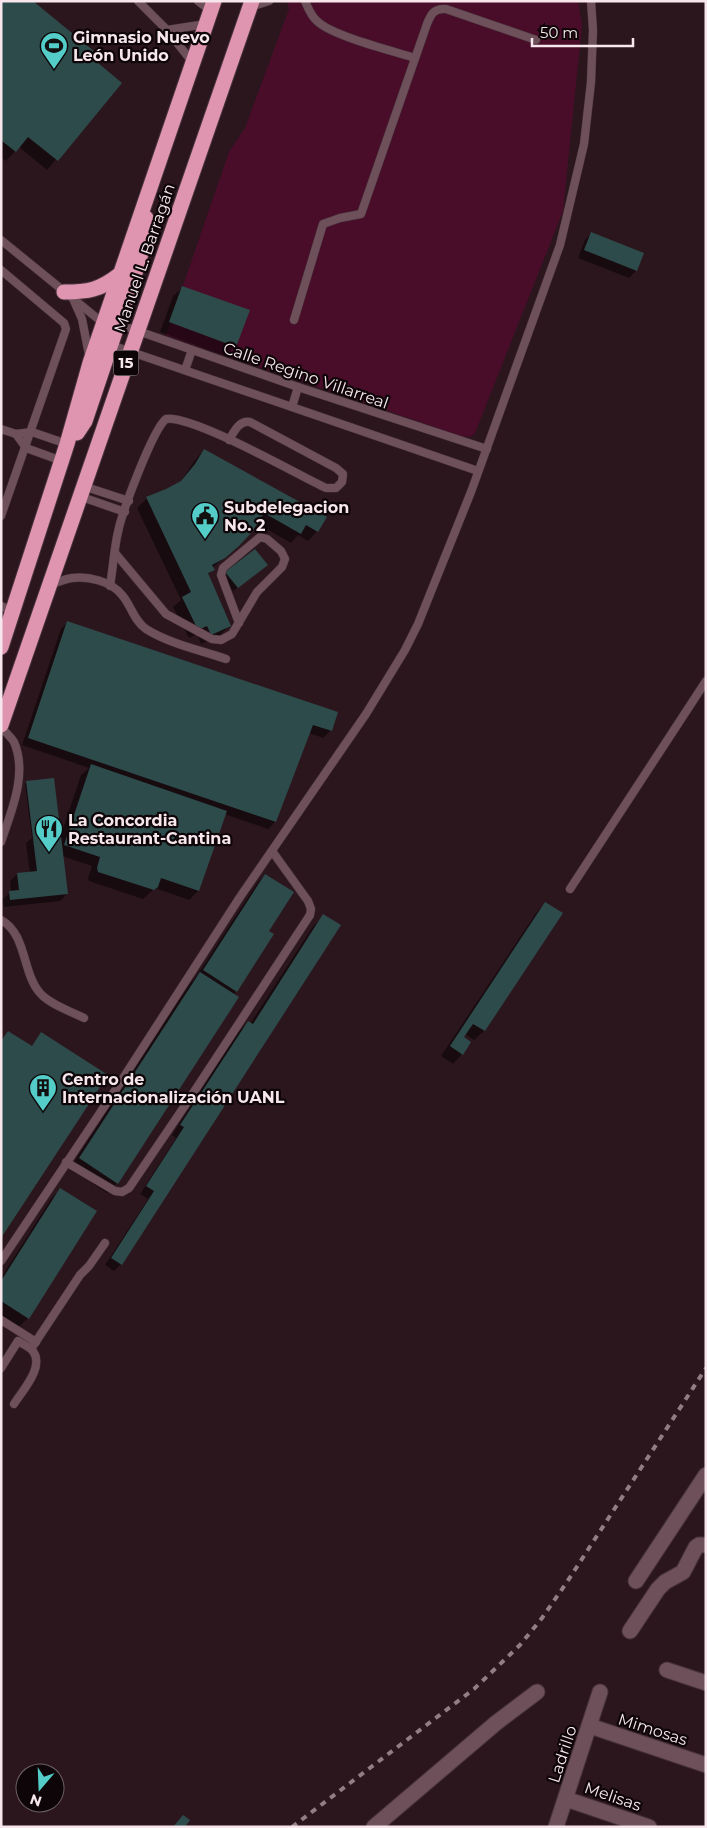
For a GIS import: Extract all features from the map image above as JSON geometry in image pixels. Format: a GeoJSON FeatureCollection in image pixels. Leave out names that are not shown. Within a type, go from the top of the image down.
{"type":"FeatureCollection","features":[{"type":"Feature","properties":{"kind":"highway","name":"Manuel L. Barragán"},"geometry":{"type":"LineString","coordinates":[[1,726],[251,4]]}},
{"type":"Feature","properties":{"kind":"highway","name":"Manuel L. Barragán"},"geometry":{"type":"LineString","coordinates":[[1,647],[7,608],[62,460],[90,363],[111,324],[120,275],[211,12]]}},
{"type":"Feature","properties":{"kind":"highway"},"geometry":{"type":"LineString","coordinates":[[67,444],[82,426],[111,345],[111,324],[140,258],[146,228],[147,199]]}},
{"type":"Feature","properties":{"kind":"highway"},"geometry":{"type":"LineString","coordinates":[[68,296],[78,292],[98,289],[120,275]]}},
{"type":"Feature","properties":{"kind":"street"},"geometry":{"type":"LineString","coordinates":[[636,1581],[706,1475]]}},
{"type":"Feature","properties":{"kind":"street"},"geometry":{"type":"LineString","coordinates":[[630,1632],[658,1589],[665,1582],[683,1572],[696,1547],[706,1545]]}},
{"type":"Feature","properties":{"kind":"street"},"geometry":{"type":"LineString","coordinates":[[667,1670],[706,1683]]}},
{"type":"Feature","properties":{"kind":"street"},"geometry":{"type":"LineString","coordinates":[[374,1827],[496,1723],[537,1692]]}},
{"type":"Feature","properties":{"kind":"street","name":"Ladrillo"},"geometry":{"type":"LineString","coordinates":[[556,1827],[600,1692]]}},
{"type":"Feature","properties":{"kind":"street","name":"Mimosas"},"geometry":{"type":"LineString","coordinates":[[590,1726],[706,1765]]}},
{"type":"Feature","properties":{"kind":"street","name":"Melisas"},"geometry":{"type":"LineString","coordinates":[[566,1799],[649,1827]]}},
{"type":"Feature","properties":{"kind":"lane"},"geometry":{"type":"LineString","coordinates":[[138,1],[166,30],[193,64]]}},
{"type":"Feature","properties":{"kind":"lane"},"geometry":{"type":"LineString","coordinates":[[166,30],[211,12],[198,1]]}},
{"type":"Feature","properties":{"kind":"lane"},"geometry":{"type":"LineString","coordinates":[[251,4],[269,1]]}},
{"type":"Feature","properties":{"kind":"lane"},"geometry":{"type":"LineString","coordinates":[[305,1],[317,22],[332,31],[415,58]]}},
{"type":"Feature","properties":{"kind":"lane"},"geometry":{"type":"LineString","coordinates":[[1,1261],[118,1086],[240,897],[366,714],[405,650],[425,608],[487,449],[560,245],[584,144],[591,82],[593,30],[591,1]]}},
{"type":"Feature","properties":{"kind":"lane"},"geometry":{"type":"LineString","coordinates":[[294,320],[323,224],[340,218],[362,214],[429,17],[436,9],[452,10],[536,40]]}},
{"type":"Feature","properties":{"kind":"lane","name":"Calle Regino Villarreal"},"geometry":{"type":"LineString","coordinates":[[1,240],[68,296],[111,324],[137,331],[298,387],[487,449]]}},
{"type":"Feature","properties":{"kind":"lane"},"geometry":{"type":"LineString","coordinates":[[1,270],[66,326],[66,331],[32,432],[1,516]]}},
{"type":"Feature","properties":{"kind":"lane"},"geometry":{"type":"LineString","coordinates":[[68,296],[82,319],[90,363]]}},
{"type":"Feature","properties":{"kind":"lane"},"geometry":{"type":"LineString","coordinates":[[111,345],[478,471]]}},
{"type":"Feature","properties":{"kind":"lane"},"geometry":{"type":"LineString","coordinates":[[185,370],[192,350]]}},
{"type":"Feature","properties":{"kind":"lane"},"geometry":{"type":"LineString","coordinates":[[292,407],[298,387]]}},
{"type":"Feature","properties":{"kind":"lane"},"geometry":{"type":"LineString","coordinates":[[110,586],[118,531],[128,501],[157,428],[166,419],[178,419],[229,440],[326,488],[336,488],[342,482],[343,474],[336,468],[250,422],[241,423],[229,440]]}},
{"type":"Feature","properties":{"kind":"lane"},"geometry":{"type":"LineString","coordinates":[[1,429],[16,434],[32,432],[67,444]]}},
{"type":"Feature","properties":{"kind":"lane"},"geometry":{"type":"LineString","coordinates":[[16,434],[26,448],[62,460]]}},
{"type":"Feature","properties":{"kind":"lane"},"geometry":{"type":"LineString","coordinates":[[81,491],[128,501]]}},
{"type":"Feature","properties":{"kind":"lane"},"geometry":{"type":"LineString","coordinates":[[81,491],[125,512]]}},
{"type":"Feature","properties":{"kind":"lane"},"geometry":{"type":"LineString","coordinates":[[115,553],[166,614],[212,639],[222,640],[232,634],[239,623],[257,592],[282,568],[285,559],[281,551],[267,538],[260,537],[254,541],[223,568],[221,575],[223,583],[239,623]]}},
{"type":"Feature","properties":{"kind":"lane"},"geometry":{"type":"LineString","coordinates":[[49,585],[72,578],[82,578],[92,579],[110,586],[122,595],[129,609],[144,627],[176,643],[226,658]]}},
{"type":"Feature","properties":{"kind":"lane"},"geometry":{"type":"LineString","coordinates":[[570,889],[706,681]]}},
{"type":"Feature","properties":{"kind":"lane"},"geometry":{"type":"LineString","coordinates":[[1,726],[13,741],[17,753],[19,777],[16,795],[1,842]]}},
{"type":"Feature","properties":{"kind":"lane"},"geometry":{"type":"LineString","coordinates":[[66,1162],[115,1191],[122,1192],[129,1188],[188,1101],[310,915],[311,909],[308,901],[272,851]]}},
{"type":"Feature","properties":{"kind":"lane"},"geometry":{"type":"LineString","coordinates":[[1,920],[6,922],[14,934],[24,955],[33,983],[41,995],[84,1018]]}},
{"type":"Feature","properties":{"kind":"lane"},"geometry":{"type":"LineString","coordinates":[[31,1349],[80,1275],[90,1266],[105,1243]]}},
{"type":"Feature","properties":{"kind":"lane"},"geometry":{"type":"LineString","coordinates":[[1,1320],[36,1342]]}},
{"type":"Feature","properties":{"kind":"lane"},"geometry":{"type":"LineString","coordinates":[[1,1368],[18,1341],[31,1349],[36,1357],[36,1365],[14,1404]]}},
{"type":"Feature","properties":{"kind":"shaded area"},"geometry":{"type":"Polygon","coordinates":[[[287,1],[578,1],[582,25],[563,211],[475,433],[470,437],[461,436],[166,335],[229,152],[245,128],[289,9],[287,1]]]}},
{"type":"Feature","properties":{"kind":"building","name":"Gimnasio Nuevo León Unido"},"geometry":{"type":"Polygon","coordinates":[[[1,1],[33,1],[95,52],[91,57],[122,83],[58,161],[28,137],[16,152],[2,141],[1,143],[1,1]]]}},
{"type":"Feature","properties":{"kind":"building"},"geometry":{"type":"Polygon","coordinates":[[[591,232],[644,253],[637,271],[584,250],[591,232]]]}},
{"type":"Feature","properties":{"kind":"building"},"geometry":{"type":"Polygon","coordinates":[[[182,286],[250,310],[236,347],[169,322],[182,286]]]}},
{"type":"Feature","properties":{"kind":"building","name":"Subdelegacion No. 2"},"geometry":{"type":"Polygon","coordinates":[[[204,449],[327,517],[318,532],[306,525],[301,534],[264,513],[252,532],[239,546],[225,558],[212,565],[215,570],[208,573],[231,626],[211,635],[207,626],[198,630],[182,597],[191,592],[146,497],[181,481],[204,449]]]}},
{"type":"Feature","properties":{"kind":"building"},"geometry":{"type":"Polygon","coordinates":[[[255,549],[268,565],[238,588],[225,572],[255,549]]]}},
{"type":"Feature","properties":{"kind":"building"},"geometry":{"type":"Polygon","coordinates":[[[67,621],[338,712],[332,731],[313,725],[276,822],[28,738],[67,621]]]}},
{"type":"Feature","properties":{"kind":"building"},"geometry":{"type":"Polygon","coordinates":[[[91,764],[227,811],[199,891],[161,878],[158,887],[154,890],[98,872],[97,868],[100,857],[64,845],[91,764]]]}},
{"type":"Feature","properties":{"kind":"building","name":"La Concordia Restaurant-Cantina"},"geometry":{"type":"Polygon","coordinates":[[[54,778],[68,894],[10,900],[9,891],[19,890],[17,873],[37,871],[26,781],[54,778]]]}},
{"type":"Feature","properties":{"kind":"building"},"geometry":{"type":"Polygon","coordinates":[[[265,874],[294,892],[269,931],[274,934],[237,992],[203,970],[265,874]]]}},
{"type":"Feature","properties":{"kind":"building"},"geometry":{"type":"Polygon","coordinates":[[[545,902],[563,913],[485,1031],[473,1024],[464,1037],[471,1042],[463,1055],[450,1046],[545,902]]]}},
{"type":"Feature","properties":{"kind":"building"},"geometry":{"type":"Polygon","coordinates":[[[323,914],[341,925],[122,1265],[111,1258],[154,1191],[146,1186],[184,1127],[180,1125],[248,1021],[253,1024],[323,914]]]}},
{"type":"Feature","properties":{"kind":"building"},"geometry":{"type":"Polygon","coordinates":[[[200,972],[239,997],[118,1184],[79,1158],[200,972]]]}},
{"type":"Feature","properties":{"kind":"building","name":"Centro de Internacionalización UANL"},"geometry":{"type":"Polygon","coordinates":[[[8,1031],[32,1046],[41,1032],[108,1075],[1,1238],[1,1041],[8,1031]]]}},
{"type":"Feature","properties":{"kind":"building"},"geometry":{"type":"Polygon","coordinates":[[[60,1188],[97,1211],[29,1319],[1,1301],[1,1281],[60,1188]]]}},
{"type":"Feature","properties":{"kind":"building"},"geometry":{"type":"Polygon","coordinates":[[[183,1815],[190,1820],[185,1827],[173,1827],[183,1815]]]}},
{"type":"Feature","properties":{"kind":"railway"},"geometry":{"type":"LineString","coordinates":[[292,1827],[474,1689],[520,1645],[567,1582],[706,1368]]}},
{"type":"Feature","properties":{"kind":"place","name":"Gimnasio Nuevo León Unido"},"geometry":{"type":"Point","coordinates":[54,70]}},
{"type":"Feature","properties":{"kind":"place","name":"Subdelegacion No. 2"},"geometry":{"type":"Point","coordinates":[205,540]}},
{"type":"Feature","properties":{"kind":"place","name":"La Concordia Restaurant-Cantina"},"geometry":{"type":"Point","coordinates":[49,853]}},
{"type":"Feature","properties":{"kind":"place","name":"Centro de Internacionalización UANL"},"geometry":{"type":"Point","coordinates":[43,1112]}}]}
